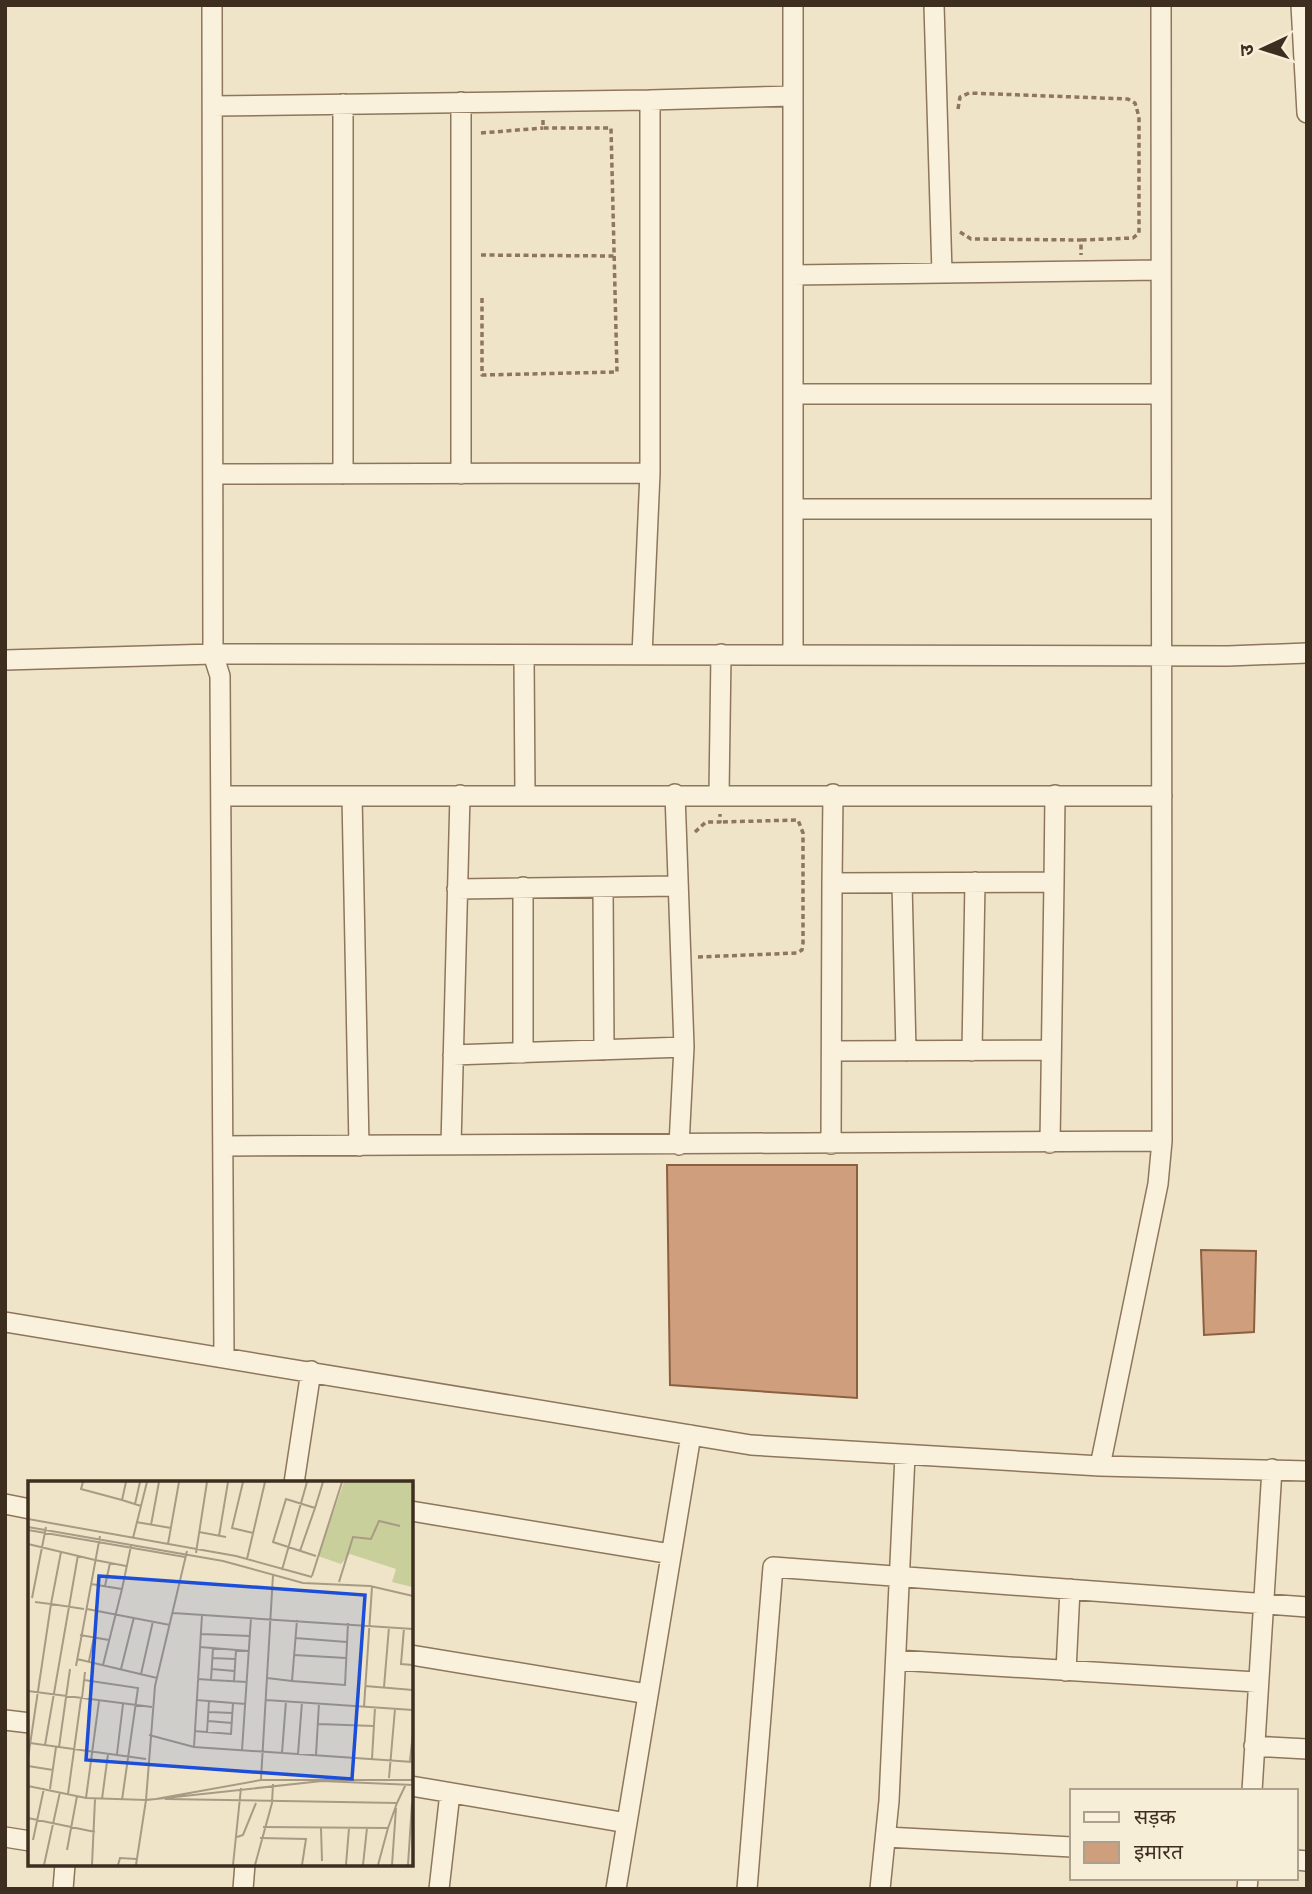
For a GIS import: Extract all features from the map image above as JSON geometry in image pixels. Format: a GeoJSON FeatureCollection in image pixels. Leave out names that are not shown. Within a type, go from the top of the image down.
{"type":"FeatureCollection","features":[{"type":"Feature","properties":{"kind":"street"},"geometry":{"type":"LineString","coordinates":[[212,5],[213,654],[220,676],[224,1357]]}},
{"type":"Feature","properties":{"kind":"street"},"geometry":{"type":"LineString","coordinates":[[793,5],[793,654]]}},
{"type":"Feature","properties":{"kind":"street"},"geometry":{"type":"LineString","coordinates":[[934,5],[942,273]]}},
{"type":"Feature","properties":{"kind":"street"},"geometry":{"type":"LineString","coordinates":[[1100,1466],[1158,1184],[1162,1141],[1161,5]]}},
{"type":"Feature","properties":{"kind":"street"},"geometry":{"type":"LineString","coordinates":[[1301,5],[1307,113]]}},
{"type":"Feature","properties":{"kind":"street"},"geometry":{"type":"LineString","coordinates":[[213,106],[793,96]]}},
{"type":"Feature","properties":{"kind":"street"},"geometry":{"type":"LineString","coordinates":[[642,655],[650,473],[650,100]]}},
{"type":"Feature","properties":{"kind":"street"},"geometry":{"type":"LineString","coordinates":[[461,102],[461,474]]}},
{"type":"Feature","properties":{"kind":"street"},"geometry":{"type":"LineString","coordinates":[[343,474],[344,104]]}},
{"type":"Feature","properties":{"kind":"street"},"geometry":{"type":"LineString","coordinates":[[793,275],[1160,270]]}},
{"type":"Feature","properties":{"kind":"street"},"geometry":{"type":"LineString","coordinates":[[793,394],[1160,394]]}},
{"type":"Feature","properties":{"kind":"street"},"geometry":{"type":"LineString","coordinates":[[213,474],[650,473]]}},
{"type":"Feature","properties":{"kind":"street"},"geometry":{"type":"LineString","coordinates":[[793,509],[1160,509]]}},
{"type":"Feature","properties":{"kind":"street"},"geometry":{"type":"LineString","coordinates":[[5,660],[213,654],[1160,656],[1307,653]]}},
{"type":"Feature","properties":{"kind":"street"},"geometry":{"type":"LineString","coordinates":[[719,794],[720,654]]}},
{"type":"Feature","properties":{"kind":"street"},"geometry":{"type":"LineString","coordinates":[[524,656],[525,795]]}},
{"type":"Feature","properties":{"kind":"street"},"geometry":{"type":"LineString","coordinates":[[675,794],[684,1047],[680,1145]]}},
{"type":"Feature","properties":{"kind":"street"},"geometry":{"type":"LineString","coordinates":[[831,1144],[833,794]]}},
{"type":"Feature","properties":{"kind":"street"},"geometry":{"type":"LineString","coordinates":[[451,1145],[460,795]]}},
{"type":"Feature","properties":{"kind":"street"},"geometry":{"type":"LineString","coordinates":[[1050,1143],[1055,795]]}},
{"type":"Feature","properties":{"kind":"street"},"geometry":{"type":"LineString","coordinates":[[221,796],[1161,796]]}},
{"type":"Feature","properties":{"kind":"street"},"geometry":{"type":"LineString","coordinates":[[352,796],[359,1146]]}},
{"type":"Feature","properties":{"kind":"street"},"geometry":{"type":"LineString","coordinates":[[972,1051],[975,882]]}},
{"type":"Feature","properties":{"kind":"street"},"geometry":{"type":"LineString","coordinates":[[832,883],[1054,882]]}},
{"type":"Feature","properties":{"kind":"street"},"geometry":{"type":"LineString","coordinates":[[902,883],[906,1051]]}},
{"type":"Feature","properties":{"kind":"street"},"geometry":{"type":"LineString","coordinates":[[457,888],[678,886]]}},
{"type":"Feature","properties":{"kind":"street"},"geometry":{"type":"LineString","coordinates":[[523,887],[523,1053]]}},
{"type":"Feature","properties":{"kind":"street"},"geometry":{"type":"LineString","coordinates":[[603,887],[604,1050]]}},
{"type":"Feature","properties":{"kind":"street"},"geometry":{"type":"LineString","coordinates":[[453,1055],[684,1047]]}},
{"type":"Feature","properties":{"kind":"street"},"geometry":{"type":"LineString","coordinates":[[832,1051],[1051,1050]]}},
{"type":"Feature","properties":{"kind":"street"},"geometry":{"type":"LineString","coordinates":[[223,1146],[1162,1141]]}},
{"type":"Feature","properties":{"kind":"street"},"geometry":{"type":"LineString","coordinates":[[5,1322],[751,1445],[1100,1466],[1307,1471]]}},
{"type":"Feature","properties":{"kind":"street"},"geometry":{"type":"LineString","coordinates":[[294,1481],[311,1371]]}},
{"type":"Feature","properties":{"kind":"street"},"geometry":{"type":"LineString","coordinates":[[616,1889],[691,1435]]}},
{"type":"Feature","properties":{"kind":"street"},"geometry":{"type":"LineString","coordinates":[[880,1889],[886,1838],[905,1455]]}},
{"type":"Feature","properties":{"kind":"street"},"geometry":{"type":"LineString","coordinates":[[1252,1789],[1256,1682],[1272,1469]]}},
{"type":"Feature","properties":{"kind":"street"},"geometry":{"type":"LineString","coordinates":[[5,1504],[28,1509]]}},
{"type":"Feature","properties":{"kind":"street"},"geometry":{"type":"LineString","coordinates":[[413,1511],[671,1554]]}},
{"type":"Feature","properties":{"kind":"street"},"geometry":{"type":"LineString","coordinates":[[747,1889],[773,1567],[1307,1606]]}},
{"type":"Feature","properties":{"kind":"street"},"geometry":{"type":"LineString","coordinates":[[1066,1671],[1070,1589]]}},
{"type":"Feature","properties":{"kind":"street"},"geometry":{"type":"LineString","coordinates":[[413,1655],[648,1694]]}},
{"type":"Feature","properties":{"kind":"street"},"geometry":{"type":"LineString","coordinates":[[896,1660],[1256,1682]]}},
{"type":"Feature","properties":{"kind":"street"},"geometry":{"type":"LineString","coordinates":[[5,1720],[28,1723]]}},
{"type":"Feature","properties":{"kind":"street"},"geometry":{"type":"LineString","coordinates":[[1254,1746],[1307,1749]]}},
{"type":"Feature","properties":{"kind":"street"},"geometry":{"type":"LineString","coordinates":[[413,1786],[626,1823]]}},
{"type":"Feature","properties":{"kind":"street"},"geometry":{"type":"LineString","coordinates":[[439,1889],[450,1793]]}},
{"type":"Feature","properties":{"kind":"street"},"geometry":{"type":"LineString","coordinates":[[5,1837],[28,1841]]}},
{"type":"Feature","properties":{"kind":"street"},"geometry":{"type":"LineString","coordinates":[[886,1838],[1070,1847]]}},
{"type":"Feature","properties":{"kind":"street"},"geometry":{"type":"LineString","coordinates":[[63,1889],[65,1866]]}},
{"type":"Feature","properties":{"kind":"street"},"geometry":{"type":"LineString","coordinates":[[243,1889],[245,1866]]}},
{"type":"Feature","properties":{"kind":"path"},"geometry":{"type":"LineString","coordinates":[[958,119],[960,97],[969,93],[1128,99],[1135,103],[1139,117],[1139,233],[1133,238],[971,239],[964,237],[959,229]]}},
{"type":"Feature","properties":{"kind":"path"},"geometry":{"type":"LineString","coordinates":[[543,101],[543,128]]}},
{"type":"Feature","properties":{"kind":"path"},"geometry":{"type":"LineString","coordinates":[[481,146],[481,132],[611,128],[617,372],[482,375],[482,295]]}},
{"type":"Feature","properties":{"kind":"path"},"geometry":{"type":"LineString","coordinates":[[1081,240],[1082,271]]}},
{"type":"Feature","properties":{"kind":"path"},"geometry":{"type":"LineString","coordinates":[[481,242],[481,268]]}},
{"type":"Feature","properties":{"kind":"path"},"geometry":{"type":"LineString","coordinates":[[481,255],[614,256]]}},
{"type":"Feature","properties":{"kind":"path"},"geometry":{"type":"LineString","coordinates":[[719,794],[720,822]]}},
{"type":"Feature","properties":{"kind":"path"},"geometry":{"type":"LineString","coordinates":[[694,954],[699,958],[797,953],[802,950],[803,833],[798,820],[720,822],[699,825],[695,831],[695,844]]}},
{"type":"Feature","properties":{"kind":"building"},"geometry":{"type":"Polygon","coordinates":[[[667,1165],[857,1165],[857,1398],[670,1385],[667,1165]]]}},
{"type":"Feature","properties":{"kind":"building"},"geometry":{"type":"Polygon","coordinates":[[[1201,1250],[1256,1251],[1254,1332],[1204,1335],[1201,1250]]]}}]}
